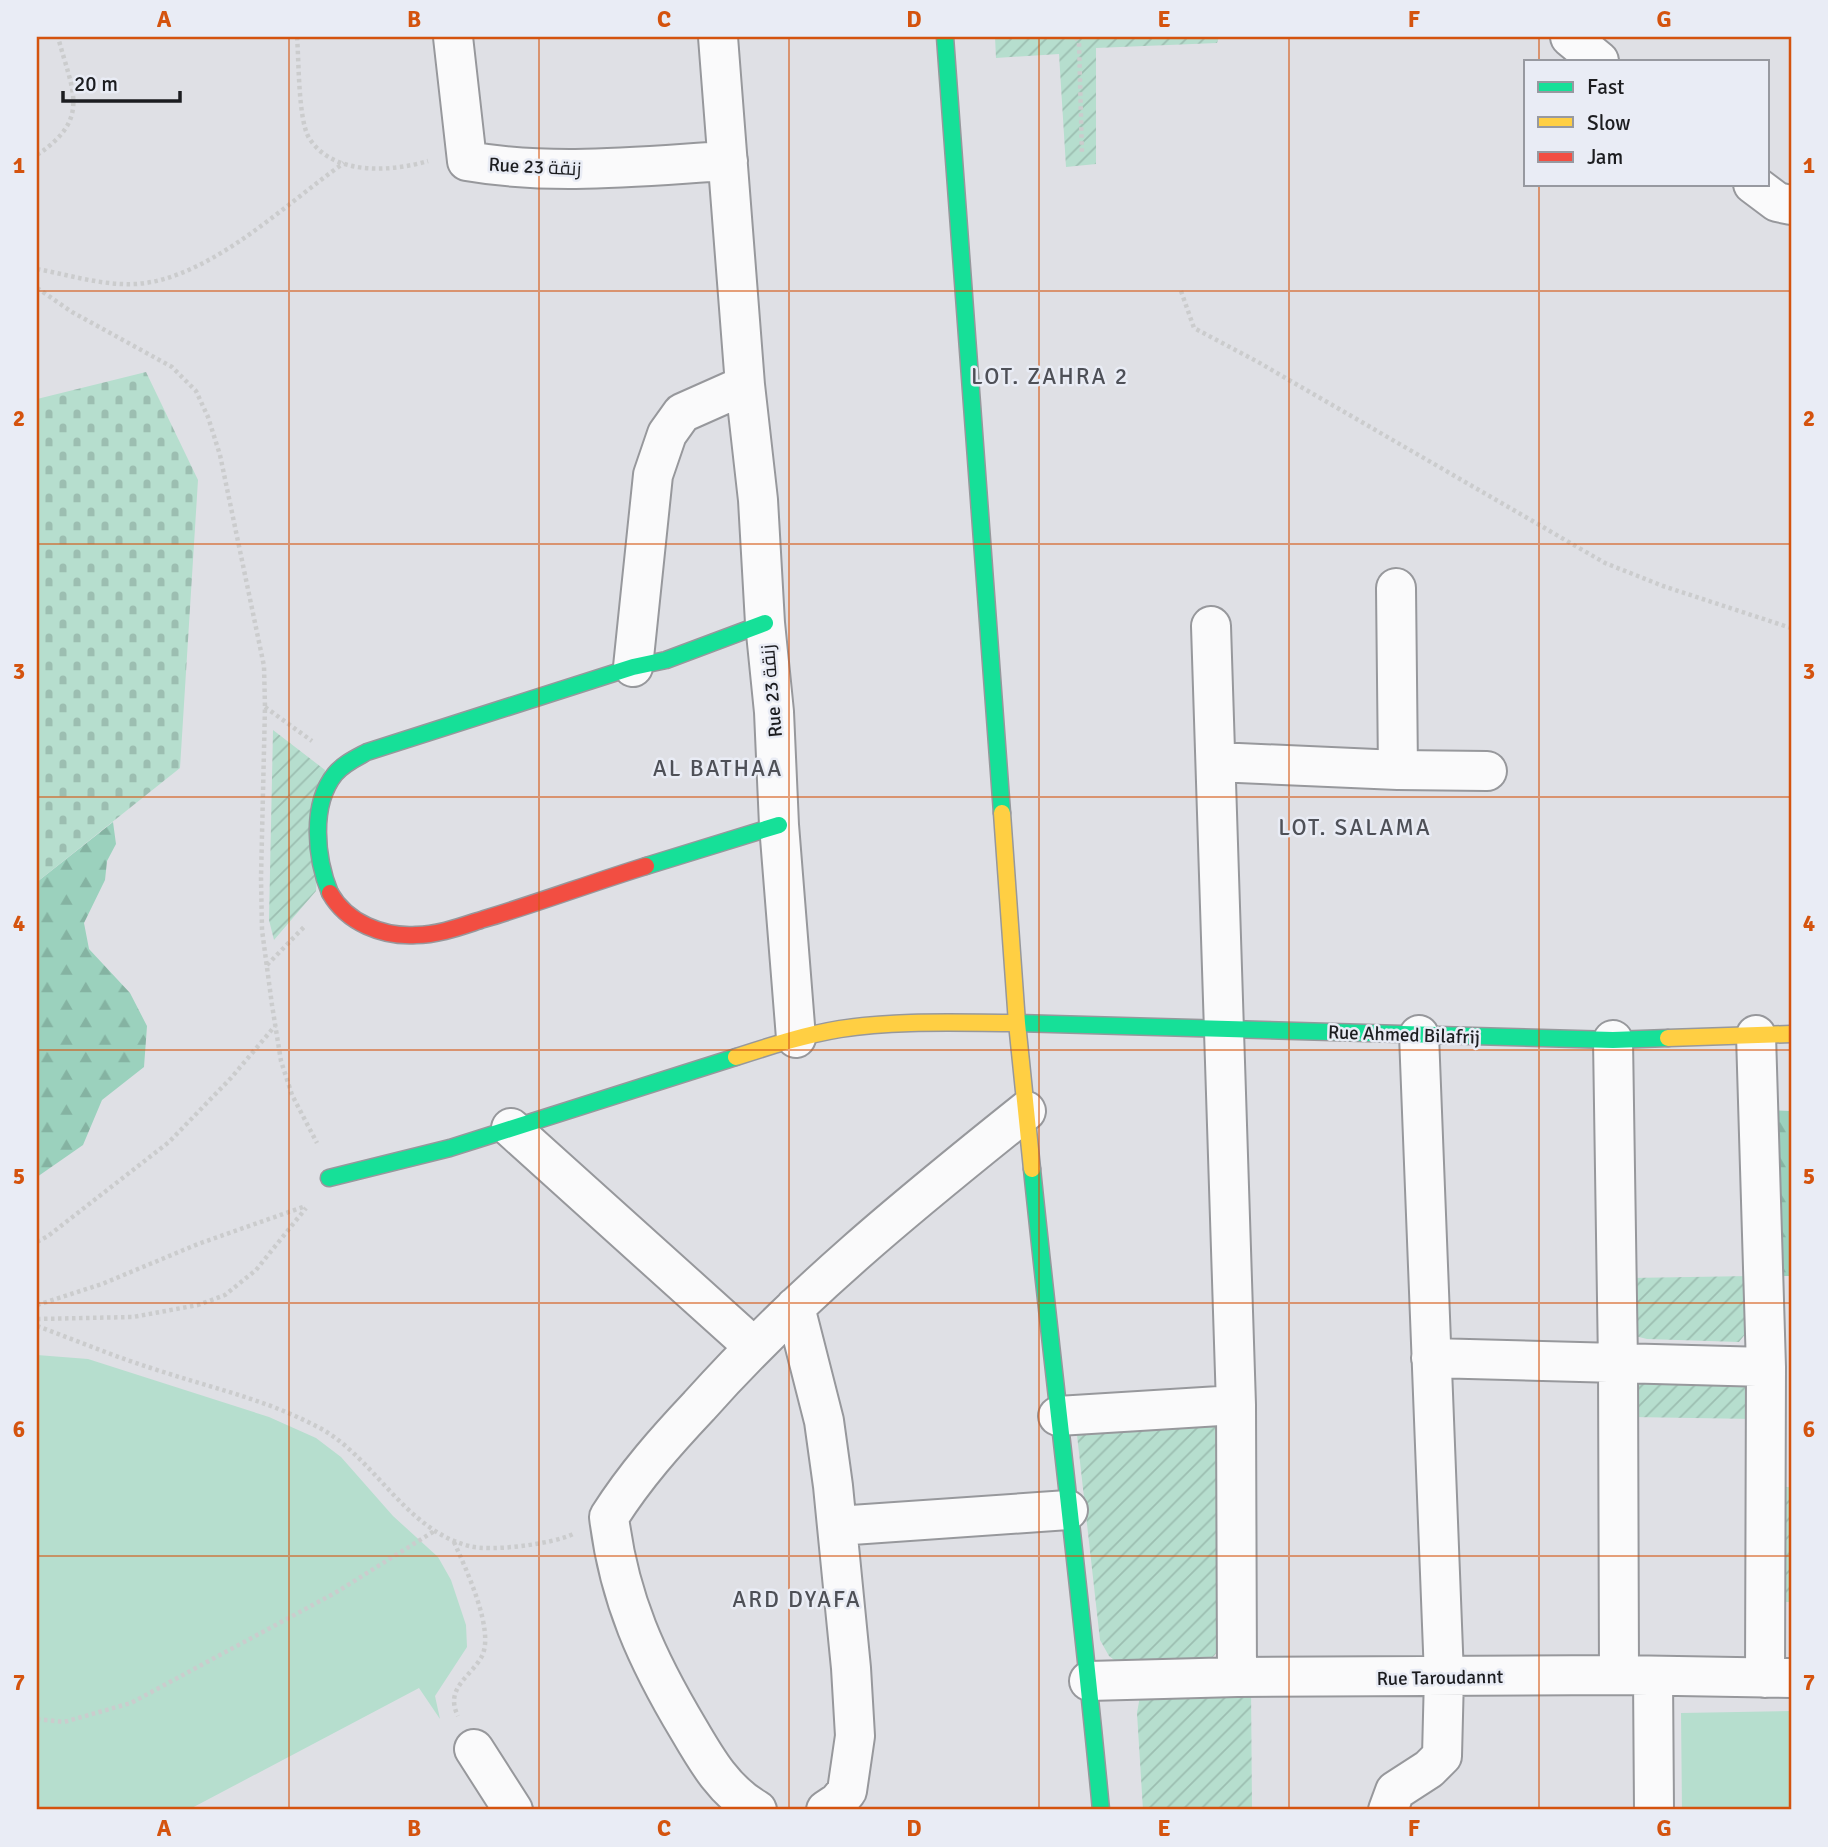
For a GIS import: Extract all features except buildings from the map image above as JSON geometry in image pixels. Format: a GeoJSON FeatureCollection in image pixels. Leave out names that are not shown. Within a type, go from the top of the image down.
{"type":"FeatureCollection","features":[{"type":"Feature","properties":{"kind":"street","name":"Rue 23 زنقة"},"geometry":{"type":"LineString","coordinates":[[453,37],[467,160],[533,168],[604,168],[728,160]]}},
{"type":"Feature","properties":{"kind":"street","name":"Rue 23 زنقة"},"geometry":{"type":"LineString","coordinates":[[718,37],[745,385],[758,500],[796,1038]]}},
{"type":"Feature","properties":{"kind":"street"},"geometry":{"type":"LineString","coordinates":[[945,37],[1017,1023],[1101,1810]]}},
{"type":"Feature","properties":{"kind":"street"},"geometry":{"type":"LineString","coordinates":[[1570,37],[1598,60]]}},
{"type":"Feature","properties":{"kind":"street"},"geometry":{"type":"LineString","coordinates":[[1756,186],[1776,202],[1791,205]]}},
{"type":"Feature","properties":{"kind":"street"},"geometry":{"type":"LineString","coordinates":[[633,667],[653,475],[667,433],[682,413],[745,385]]}},
{"type":"Feature","properties":{"kind":"street"},"geometry":{"type":"LineString","coordinates":[[1396,588],[1398,770]]}},
{"type":"Feature","properties":{"kind":"street"},"geometry":{"type":"LineString","coordinates":[[765,623],[666,660],[633,667],[367,752],[343,765],[331,779],[323,797],[319,822],[319,855],[336,905],[353,919],[370,927],[401,934],[424,935],[484,919],[779,825]]}},
{"type":"Feature","properties":{"kind":"street"},"geometry":{"type":"LineString","coordinates":[[1211,626],[1236,1405],[1237,1677]]}},
{"type":"Feature","properties":{"kind":"street"},"geometry":{"type":"LineString","coordinates":[[1216,762],[1488,771]]}},
{"type":"Feature","properties":{"kind":"street","name":"Rue Ahmed Bilafrij"},"geometry":{"type":"LineString","coordinates":[[329,1178],[450,1148],[796,1038],[842,1029],[897,1025],[1017,1023],[1613,1040],[1774,1035]]}},
{"type":"Feature","properties":{"kind":"street"},"geometry":{"type":"LineString","coordinates":[[1388,1810],[1395,1791],[1429,1769],[1442,1756],[1444,1676],[1419,1035]]}},
{"type":"Feature","properties":{"kind":"street"},"geometry":{"type":"LineString","coordinates":[[1774,1035],[1766,1367],[1778,1678]]}},
{"type":"Feature","properties":{"kind":"street"},"geometry":{"type":"LineString","coordinates":[[1613,1040],[1618,1364],[1636,1676],[1654,1810]]}},
{"type":"Feature","properties":{"kind":"street"},"geometry":{"type":"LineString","coordinates":[[757,1810],[732,1793],[710,1766],[652,1666],[621,1584],[609,1517],[628,1486],[662,1446],[795,1307],[887,1224],[1026,1111]]}},
{"type":"Feature","properties":{"kind":"street"},"geometry":{"type":"LineString","coordinates":[[511,1128],[754,1347]]}},
{"type":"Feature","properties":{"kind":"street"},"geometry":{"type":"LineString","coordinates":[[795,1307],[824,1421],[851,1668],[855,1736],[847,1791],[838,1802],[826,1810]]}},
{"type":"Feature","properties":{"kind":"street"},"geometry":{"type":"LineString","coordinates":[[1431,1358],[1766,1367]]}},
{"type":"Feature","properties":{"kind":"street"},"geometry":{"type":"LineString","coordinates":[[1058,1416],[1236,1405]]}},
{"type":"Feature","properties":{"kind":"street"},"geometry":{"type":"LineString","coordinates":[[836,1526],[1068,1510]]}},
{"type":"Feature","properties":{"kind":"street","name":"Rue Taroudannt"},"geometry":{"type":"LineString","coordinates":[[1089,1681],[1444,1676],[1778,1678]]}},
{"type":"Feature","properties":{"kind":"street"},"geometry":{"type":"LineString","coordinates":[[474,1748],[513,1810]]}},
{"type":"Feature","properties":{"kind":"path"},"geometry":{"type":"LineString","coordinates":[[37,155],[69,127],[75,102],[58,37]]}},
{"type":"Feature","properties":{"kind":"path"},"geometry":{"type":"LineString","coordinates":[[297,37],[304,121],[309,138],[329,156],[364,169],[406,167],[432,160],[467,160]]}},
{"type":"Feature","properties":{"kind":"path"},"geometry":{"type":"LineString","coordinates":[[1076,37],[1079,43],[1082,155]]}},
{"type":"Feature","properties":{"kind":"path"},"geometry":{"type":"LineString","coordinates":[[37,269],[122,284],[166,279],[205,264],[344,163]]}},
{"type":"Feature","properties":{"kind":"path"},"geometry":{"type":"LineString","coordinates":[[37,288],[72,312],[184,376],[196,391],[208,417],[220,455],[259,631],[264,666],[262,930],[275,1026],[281,1061],[292,1095],[325,1159],[329,1178]]}},
{"type":"Feature","properties":{"kind":"path"},"geometry":{"type":"LineString","coordinates":[[1181,291],[1194,328],[1258,362],[1563,541],[1605,564],[1791,628]]}},
{"type":"Feature","properties":{"kind":"path"},"geometry":{"type":"LineString","coordinates":[[265,708],[343,765]]}},
{"type":"Feature","properties":{"kind":"path"},"geometry":{"type":"LineString","coordinates":[[267,966],[333,898]]}},
{"type":"Feature","properties":{"kind":"path"},"geometry":{"type":"LineString","coordinates":[[37,1242],[169,1142],[231,1078],[275,1026]]}},
{"type":"Feature","properties":{"kind":"path"},"geometry":{"type":"LineString","coordinates":[[37,1305],[102,1284],[198,1244],[307,1206],[256,1270],[225,1295],[198,1305],[132,1317],[37,1320]]}},
{"type":"Feature","properties":{"kind":"path"},"geometry":{"type":"LineString","coordinates":[[37,1326],[151,1368],[245,1395],[317,1426],[334,1436],[407,1508],[453,1541],[471,1547],[537,1543],[569,1536],[609,1517]]}},
{"type":"Feature","properties":{"kind":"path"},"geometry":{"type":"LineString","coordinates":[[37,1720],[65,1721],[131,1703],[335,1593],[436,1530]]}},
{"type":"Feature","properties":{"kind":"path"},"geometry":{"type":"LineString","coordinates":[[453,1541],[474,1589],[484,1623],[483,1654],[457,1686],[453,1707],[474,1748]]}},
{"type":"Feature","properties":{"kind":"green space"},"geometry":{"type":"Polygon","coordinates":[[[995,37],[1219,37],[1217,43],[1096,48],[1096,164],[1066,167],[1059,54],[996,58],[995,37]]]}},
{"type":"Feature","properties":{"kind":"green space"},"geometry":{"type":"Polygon","coordinates":[[[146,372],[198,480],[180,768],[37,882],[37,399],[146,372]]]}},
{"type":"Feature","properties":{"kind":"green space"},"geometry":{"type":"Polygon","coordinates":[[[273,730],[325,770],[316,891],[274,940],[269,920],[273,730]]]}},
{"type":"Feature","properties":{"kind":"green space"},"geometry":{"type":"Polygon","coordinates":[[[113,822],[116,844],[107,861],[105,880],[84,923],[89,949],[130,993],[147,1026],[144,1067],[102,1100],[83,1145],[37,1177],[37,882],[113,822]]]}},
{"type":"Feature","properties":{"kind":"green space"},"geometry":{"type":"Polygon","coordinates":[[[1768,1110],[1791,1111],[1791,1276],[1775,1276],[1768,1110]]]}},
{"type":"Feature","properties":{"kind":"green space"},"geometry":{"type":"Polygon","coordinates":[[[1751,1276],[1750,1328],[1739,1342],[1647,1339],[1635,1336],[1629,1278],[1751,1276]]]}},
{"type":"Feature","properties":{"kind":"green space"},"geometry":{"type":"Polygon","coordinates":[[[37,1355],[88,1359],[269,1417],[316,1438],[341,1457],[393,1516],[438,1557],[451,1580],[466,1625],[467,1647],[435,1696],[440,1719],[419,1688],[188,1810],[37,1810],[37,1355]]]}},
{"type":"Feature","properties":{"kind":"green space"},"geometry":{"type":"Polygon","coordinates":[[[1633,1373],[1755,1377],[1754,1419],[1632,1417],[1633,1373]]]}},
{"type":"Feature","properties":{"kind":"green space"},"geometry":{"type":"Polygon","coordinates":[[[1221,1419],[1219,1649],[1207,1661],[1121,1665],[1109,1656],[1100,1640],[1076,1426],[1221,1419]]]}},
{"type":"Feature","properties":{"kind":"green space"},"geometry":{"type":"Polygon","coordinates":[[[1774,1487],[1791,1487],[1791,1602],[1774,1602],[1774,1487]]]}},
{"type":"Feature","properties":{"kind":"green space"},"geometry":{"type":"Polygon","coordinates":[[[1251,1685],[1252,1810],[1143,1810],[1137,1713],[1140,1696],[1251,1685]]]}},
{"type":"Feature","properties":{"kind":"green space"},"geometry":{"type":"Polygon","coordinates":[[[1791,1711],[1791,1810],[1682,1810],[1681,1713],[1791,1711]]]}},
{"type":"Feature","properties":{"kind":"traffic: fast"},"geometry":{"type":"LineString","coordinates":[[945,37],[1002,813]]}},
{"type":"Feature","properties":{"kind":"traffic: fast"},"geometry":{"type":"LineString","coordinates":[[330,893],[321,864],[319,816],[327,787],[338,770],[350,762],[367,752],[633,667],[666,660],[765,623]]}},
{"type":"Feature","properties":{"kind":"traffic: fast"},"geometry":{"type":"LineString","coordinates":[[646,866],[779,825]]}},
{"type":"Feature","properties":{"kind":"traffic: fast"},"geometry":{"type":"LineString","coordinates":[[1017,1023],[1613,1040],[1668,1038]]}},
{"type":"Feature","properties":{"kind":"traffic: fast"},"geometry":{"type":"LineString","coordinates":[[329,1178],[450,1148],[736,1057]]}},
{"type":"Feature","properties":{"kind":"traffic: fast"},"geometry":{"type":"LineString","coordinates":[[1032,1169],[1101,1810]]}},
{"type":"Feature","properties":{"kind":"traffic: slow"},"geometry":{"type":"LineString","coordinates":[[1002,813],[1017,1023],[1032,1169]]}},
{"type":"Feature","properties":{"kind":"traffic: slow"},"geometry":{"type":"LineString","coordinates":[[736,1057],[813,1034],[862,1026],[1017,1023]]}},
{"type":"Feature","properties":{"kind":"traffic: slow"},"geometry":{"type":"LineString","coordinates":[[1668,1038],[1791,1034]]}},
{"type":"Feature","properties":{"kind":"traffic: jam"},"geometry":{"type":"LineString","coordinates":[[330,893],[346,913],[367,926],[391,934],[425,935],[459,927],[646,866]]}},
{"type":"Feature","properties":{"kind":"district","name":"LOT. ZAHRA 2"},"geometry":{"type":"Point","coordinates":[1050,376]}},
{"type":"Feature","properties":{"kind":"district","name":"AL BATHAA"},"geometry":{"type":"Point","coordinates":[718,768]}},
{"type":"Feature","properties":{"kind":"district","name":"LOT. SALAMA"},"geometry":{"type":"Point","coordinates":[1355,827]}},
{"type":"Feature","properties":{"kind":"district","name":"ARD DYAFA"},"geometry":{"type":"Point","coordinates":[797,1599]}}]}
